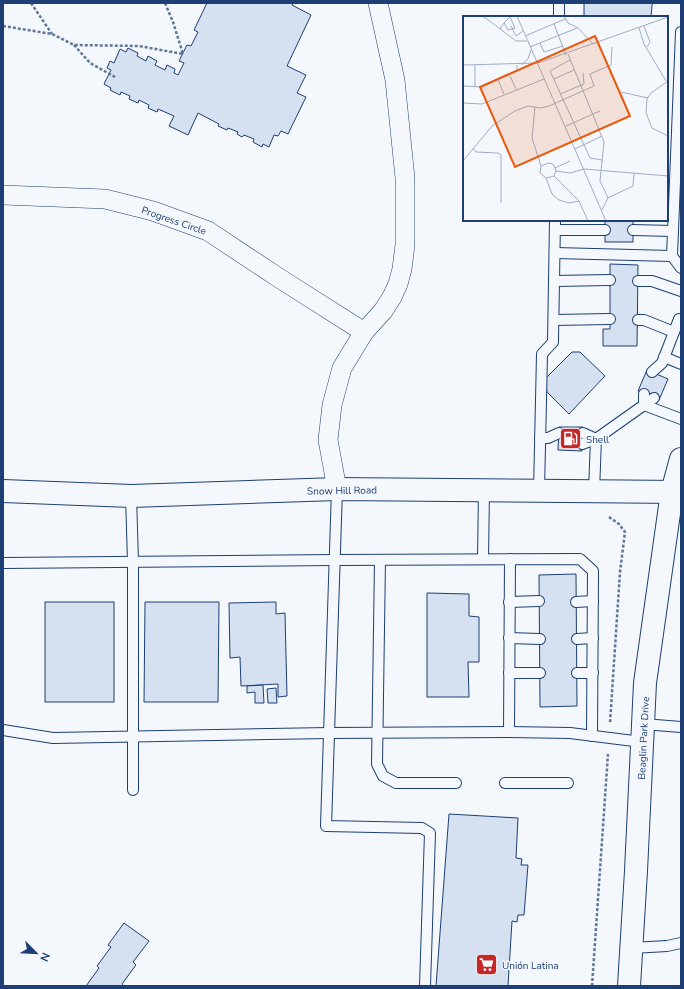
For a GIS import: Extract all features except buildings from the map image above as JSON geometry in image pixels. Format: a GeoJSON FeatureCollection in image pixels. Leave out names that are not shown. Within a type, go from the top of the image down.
{"type":"FeatureCollection","features":[{"type":"Feature","properties":{"kind":"main road","name":"Beaglin Park Drive"},"geometry":{"type":"LineString","coordinates":[[629,986],[645,683],[681,459]]}},
{"type":"Feature","properties":{"kind":"main road","name":"Snow Hill Road"},"geometry":{"type":"LineString","coordinates":[[3,491],[132,496],[337,489],[676,492]]}},
{"type":"Feature","properties":{"kind":"street"},"geometry":{"type":"LineString","coordinates":[[337,489],[328,440],[332,405],[342,368],[364,332],[383,311],[392,297],[398,284],[402,269],[405,245],[405,178],[395,80],[378,3]]}},
{"type":"Feature","properties":{"kind":"street","name":"Progress Circle"},"geometry":{"type":"LineString","coordinates":[[3,195],[105,200],[153,211],[201,228],[208,231],[364,332]]}},
{"type":"Feature","properties":{"kind":"lane"},"geometry":{"type":"LineString","coordinates":[[559,3],[559,16]]}},
{"type":"Feature","properties":{"kind":"lane"},"geometry":{"type":"LineString","coordinates":[[681,32],[671,155],[673,231],[672,256],[681,268]]}},
{"type":"Feature","properties":{"kind":"lane"},"geometry":{"type":"LineString","coordinates":[[538,491],[544,438],[542,354],[553,342],[555,225],[605,230]]}},
{"type":"Feature","properties":{"kind":"lane"},"geometry":{"type":"LineString","coordinates":[[633,230],[673,231]]}},
{"type":"Feature","properties":{"kind":"lane"},"geometry":{"type":"LineString","coordinates":[[555,253],[672,256]]}},
{"type":"Feature","properties":{"kind":"lane"},"geometry":{"type":"LineString","coordinates":[[554,281],[610,280]]}},
{"type":"Feature","properties":{"kind":"lane"},"geometry":{"type":"LineString","coordinates":[[638,281],[652,281],[681,291]]}},
{"type":"Feature","properties":{"kind":"lane"},"geometry":{"type":"LineString","coordinates":[[657,374],[680,317]]}},
{"type":"Feature","properties":{"kind":"lane"},"geometry":{"type":"LineString","coordinates":[[554,320],[610,319]]}},
{"type":"Feature","properties":{"kind":"lane"},"geometry":{"type":"LineString","coordinates":[[638,320],[644,320],[674,332]]}},
{"type":"Feature","properties":{"kind":"lane"},"geometry":{"type":"LineString","coordinates":[[663,360],[681,364]]}},
{"type":"Feature","properties":{"kind":"lane"},"geometry":{"type":"LineString","coordinates":[[583,438],[596,439],[644,406],[649,396]]}},
{"type":"Feature","properties":{"kind":"lane"},"geometry":{"type":"LineString","coordinates":[[644,406],[681,419]]}},
{"type":"Feature","properties":{"kind":"lane"},"geometry":{"type":"LineString","coordinates":[[544,438],[558,438]]}},
{"type":"Feature","properties":{"kind":"lane"},"geometry":{"type":"LineString","coordinates":[[594,491],[596,439]]}},
{"type":"Feature","properties":{"kind":"lane"},"geometry":{"type":"LineString","coordinates":[[337,489],[326,826],[422,828],[430,833],[425,986]]}},
{"type":"Feature","properties":{"kind":"lane"},"geometry":{"type":"LineString","coordinates":[[483,560],[484,490]]}},
{"type":"Feature","properties":{"kind":"lane"},"geometry":{"type":"LineString","coordinates":[[132,496],[133,790]]}},
{"type":"Feature","properties":{"kind":"lane"},"geometry":{"type":"LineString","coordinates":[[509,732],[510,559]]}},
{"type":"Feature","properties":{"kind":"lane"},"geometry":{"type":"LineString","coordinates":[[3,563],[580,559],[593,571],[592,736]]}},
{"type":"Feature","properties":{"kind":"lane"},"geometry":{"type":"LineString","coordinates":[[380,560],[377,764],[383,776],[396,783],[456,783]]}},
{"type":"Feature","properties":{"kind":"lane"},"geometry":{"type":"LineString","coordinates":[[510,602],[540,601]]}},
{"type":"Feature","properties":{"kind":"lane"},"geometry":{"type":"LineString","coordinates":[[576,602],[593,602]]}},
{"type":"Feature","properties":{"kind":"lane"},"geometry":{"type":"LineString","coordinates":[[509,638],[540,638]]}},
{"type":"Feature","properties":{"kind":"lane"},"geometry":{"type":"LineString","coordinates":[[577,638],[593,638]]}},
{"type":"Feature","properties":{"kind":"lane"},"geometry":{"type":"LineString","coordinates":[[509,673],[540,673]]}},
{"type":"Feature","properties":{"kind":"lane"},"geometry":{"type":"LineString","coordinates":[[577,673],[593,673]]}},
{"type":"Feature","properties":{"kind":"lane"},"geometry":{"type":"LineString","coordinates":[[3,730],[54,738],[378,732],[570,733],[592,736],[643,733],[681,727]]}},
{"type":"Feature","properties":{"kind":"lane"},"geometry":{"type":"LineString","coordinates":[[505,783],[568,783]]}},
{"type":"Feature","properties":{"kind":"lane"},"geometry":{"type":"LineString","coordinates":[[632,948],[667,946],[681,942]]}},
{"type":"Feature","properties":{"kind":"path"},"geometry":{"type":"LineString","coordinates":[[30,3],[52,34]]}},
{"type":"Feature","properties":{"kind":"path"},"geometry":{"type":"LineString","coordinates":[[74,45],[139,46],[183,54],[166,3]]}},
{"type":"Feature","properties":{"kind":"path"},"geometry":{"type":"LineString","coordinates":[[3,26],[52,34],[74,45],[90,63],[115,77]]}},
{"type":"Feature","properties":{"kind":"place","name":"Shell"},"geometry":{"type":"Point","coordinates":[570,439]}},
{"type":"Feature","properties":{"kind":"place","name":"Unión Latina"},"geometry":{"type":"Point","coordinates":[486,965]}}]}
